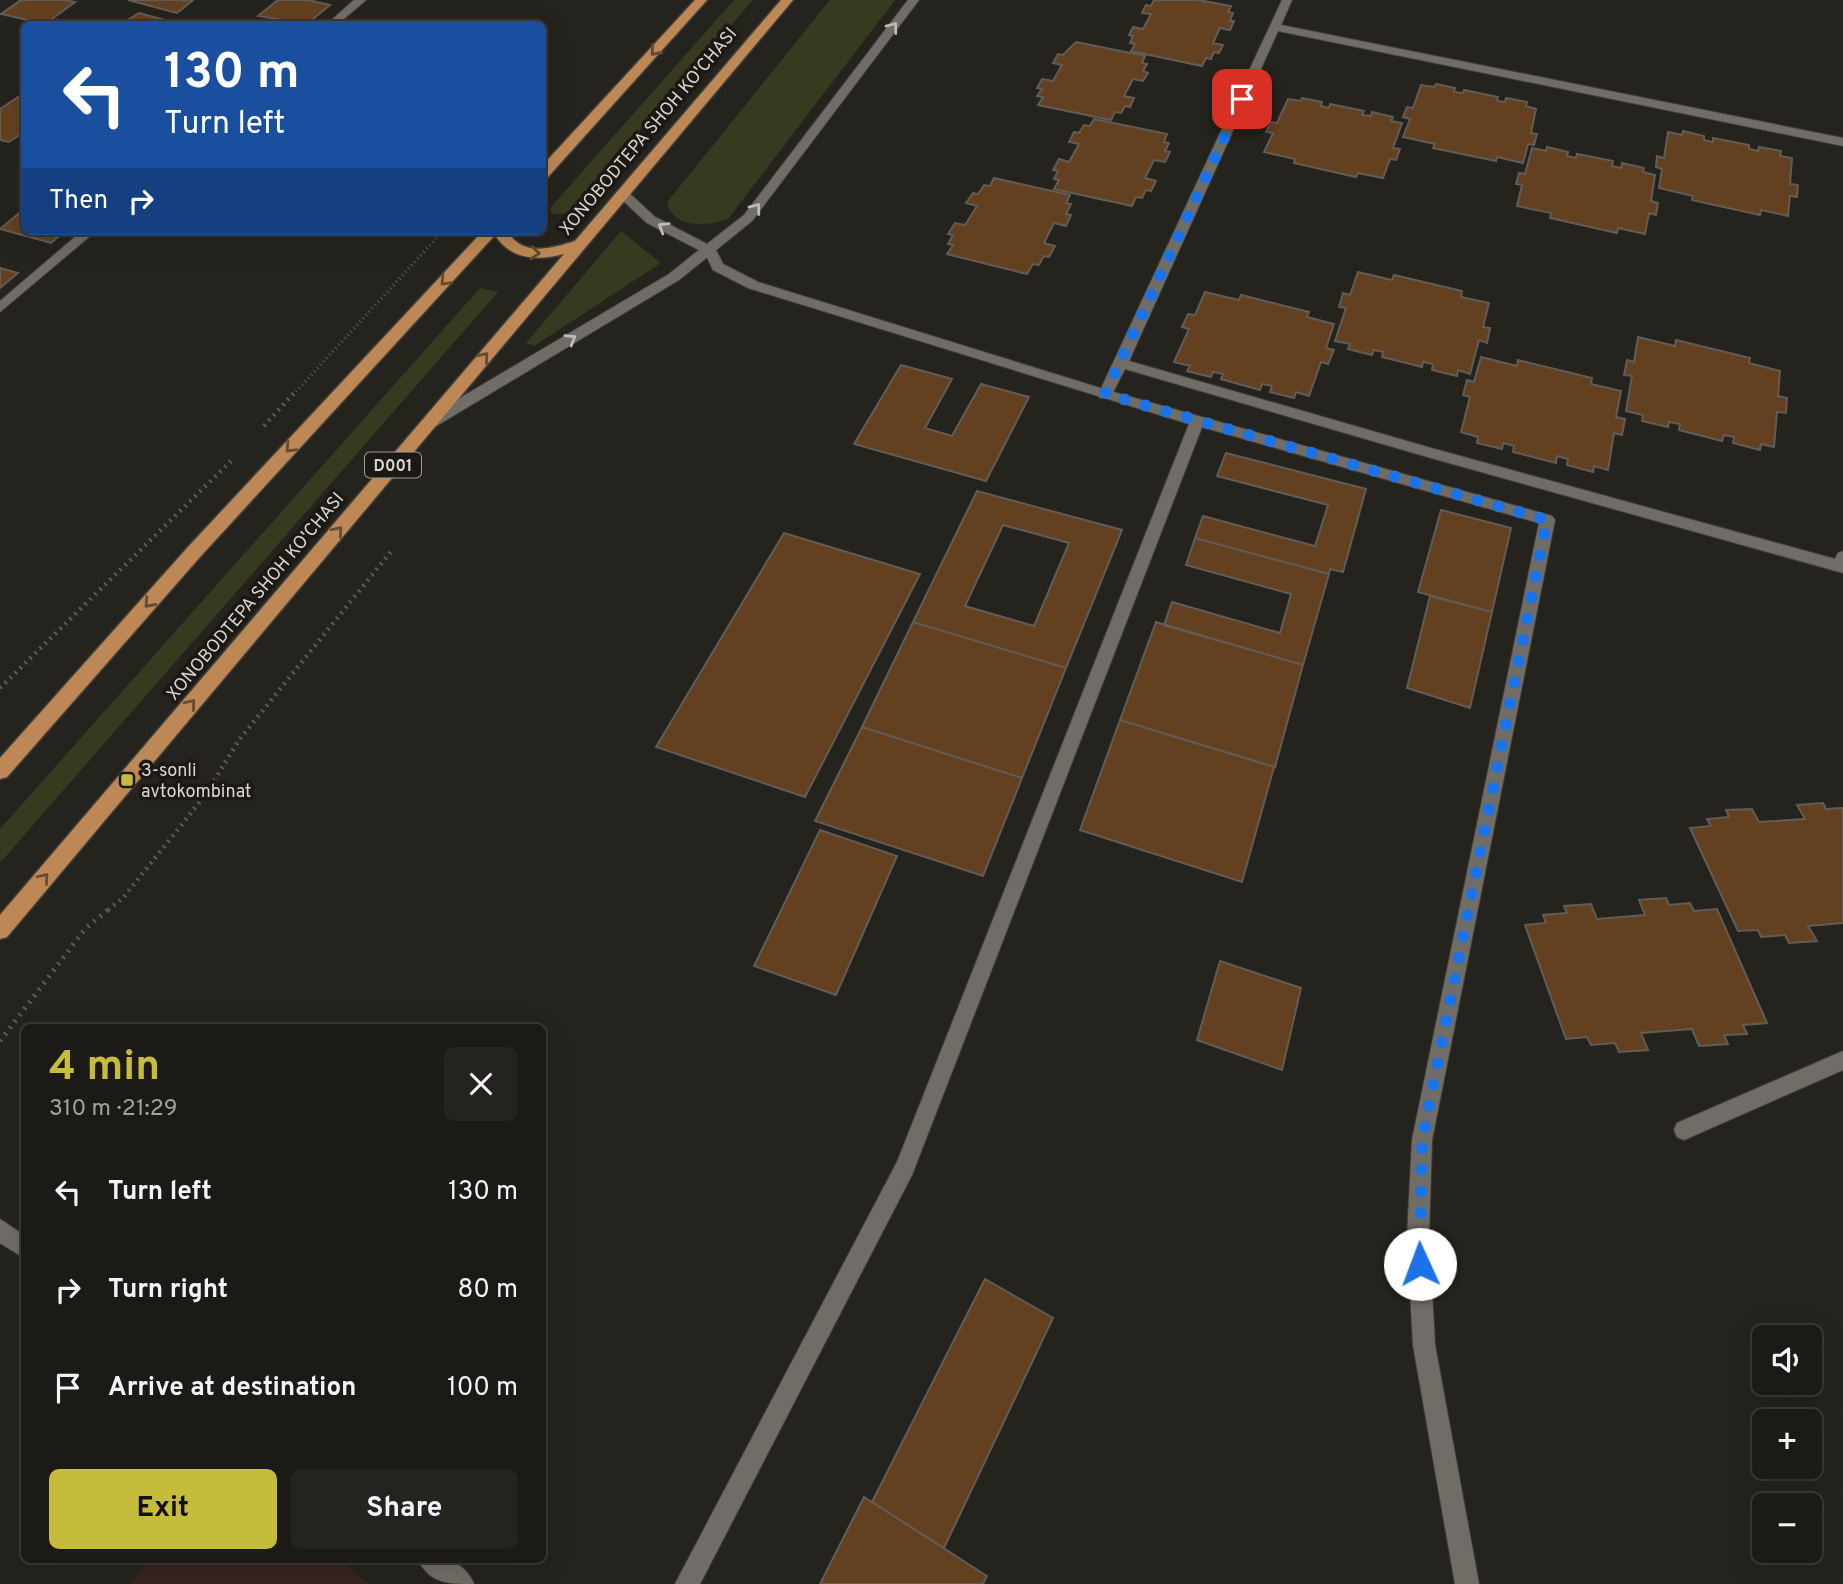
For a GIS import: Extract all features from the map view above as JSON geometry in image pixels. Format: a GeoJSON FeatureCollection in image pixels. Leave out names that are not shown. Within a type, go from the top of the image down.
{"type":"FeatureCollection","features":[{"type":"Feature","properties":{"kind":"highway"},"geometry":{"type":"LineString","coordinates":[[546,171],[701,0]]}},
{"type":"Feature","properties":{"kind":"highway","name":"XONOBODTEPA SHOH KO'CHASI"},"geometry":{"type":"LineString","coordinates":[[0,930],[787,0]]}},
{"type":"Feature","properties":{"kind":"highway"},"geometry":{"type":"LineString","coordinates":[[0,771],[194,552],[487,235]]}},
{"type":"Feature","properties":{"kind":"highway"},"geometry":{"type":"LineString","coordinates":[[502,235],[505,241],[521,252],[546,254],[578,245]]}},
{"type":"Feature","properties":{"kind":"street"},"geometry":{"type":"LineString","coordinates":[[336,21],[361,0]]}},
{"type":"Feature","properties":{"kind":"street"},"geometry":{"type":"LineString","coordinates":[[428,424],[674,277],[710,251],[748,218],[914,0]]}},
{"type":"Feature","properties":{"kind":"street"},"geometry":{"type":"LineString","coordinates":[[1105,394],[1287,0]]}},
{"type":"Feature","properties":{"kind":"street"},"geometry":{"type":"LineString","coordinates":[[1275,27],[1843,142]]}},
{"type":"Feature","properties":{"kind":"street"},"geometry":{"type":"LineString","coordinates":[[623,194],[650,220],[710,251],[718,267],[754,285],[1105,394],[1547,520],[1422,1140],[1418,1237],[1424,1345],[1466,1584]]}},
{"type":"Feature","properties":{"kind":"street"},"geometry":{"type":"LineString","coordinates":[[0,308],[85,235]]}},
{"type":"Feature","properties":{"kind":"street"},"geometry":{"type":"LineString","coordinates":[[1121,363],[1431,453],[1843,566],[1843,557]]}},
{"type":"Feature","properties":{"kind":"street"},"geometry":{"type":"LineString","coordinates":[[687,1584],[905,1168],[1198,421]]}},
{"type":"Feature","properties":{"kind":"street"},"geometry":{"type":"LineString","coordinates":[[1684,1130],[1843,1060]]}},
{"type":"Feature","properties":{"kind":"street"},"geometry":{"type":"LineString","coordinates":[[0,1230],[21,1246]]}},
{"type":"Feature","properties":{"kind":"street"},"geometry":{"type":"LineString","coordinates":[[435,1563],[462,1584]]}},
{"type":"Feature","properties":{"kind":"path"},"geometry":{"type":"LineString","coordinates":[[261,430],[439,235]]}},
{"type":"Feature","properties":{"kind":"path"},"geometry":{"type":"LineString","coordinates":[[0,688],[243,450]]}},
{"type":"Feature","properties":{"kind":"path"},"geometry":{"type":"LineString","coordinates":[[0,1041],[82,928],[123,898],[206,794],[239,740],[393,549]]}},
{"type":"Feature","properties":{"kind":"shaded area"},"geometry":{"type":"Polygon","coordinates":[[[147,1563],[343,1563],[369,1584],[131,1584],[147,1563]]]}},
{"type":"Feature","properties":{"kind":"green space"},"geometry":{"type":"Polygon","coordinates":[[[734,0],[753,0],[568,213],[552,214],[550,208],[734,0]]]}},
{"type":"Feature","properties":{"kind":"green space"},"geometry":{"type":"Polygon","coordinates":[[[830,0],[895,0],[728,219],[703,224],[680,220],[668,208],[668,201],[830,0]]]}},
{"type":"Feature","properties":{"kind":"green space"},"geometry":{"type":"Polygon","coordinates":[[[621,231],[661,263],[534,346],[526,343],[621,231]]]}},
{"type":"Feature","properties":{"kind":"green space"},"geometry":{"type":"Polygon","coordinates":[[[480,288],[498,292],[0,863],[0,829],[480,288]]]}},
{"type":"Feature","properties":{"kind":"building"},"geometry":{"type":"Polygon","coordinates":[[[21,0],[75,2],[49,21],[32,21],[1,14],[21,0]]]}},
{"type":"Feature","properties":{"kind":"building"},"geometry":{"type":"Polygon","coordinates":[[[128,0],[193,0],[177,13],[128,0]]]}},
{"type":"Feature","properties":{"kind":"building"},"geometry":{"type":"Polygon","coordinates":[[[278,0],[308,0],[330,5],[311,21],[258,16],[278,0]]]}},
{"type":"Feature","properties":{"kind":"building"},"geometry":{"type":"Polygon","coordinates":[[[1154,0],[1198,0],[1231,6],[1228,12],[1233,13],[1230,21],[1234,21],[1230,30],[1220,28],[1213,43],[1223,45],[1219,53],[1214,52],[1211,59],[1206,58],[1202,66],[1131,51],[1135,44],[1130,43],[1133,36],[1129,35],[1133,27],[1143,29],[1151,14],[1142,13],[1146,5],[1151,6],[1154,0]]]}},
{"type":"Feature","properties":{"kind":"building"},"geometry":{"type":"Polygon","coordinates":[[[139,13],[169,21],[126,21],[139,13]]]}},
{"type":"Feature","properties":{"kind":"building"},"geometry":{"type":"Polygon","coordinates":[[[1076,42],[1145,56],[1142,63],[1147,64],[1143,71],[1148,73],[1143,81],[1133,79],[1124,96],[1134,98],[1130,107],[1125,106],[1121,113],[1115,112],[1111,120],[1038,105],[1043,97],[1037,96],[1042,89],[1037,88],[1042,79],[1053,81],[1062,65],[1053,63],[1058,54],[1063,55],[1076,42]]]}},
{"type":"Feature","properties":{"kind":"building"},"geometry":{"type":"Polygon","coordinates":[[[1436,84],[1455,88],[1454,92],[1463,93],[1464,90],[1498,97],[1497,101],[1505,102],[1506,98],[1527,102],[1526,106],[1536,109],[1531,133],[1537,134],[1534,145],[1528,144],[1523,163],[1497,157],[1496,161],[1433,148],[1435,144],[1403,137],[1410,119],[1403,117],[1407,107],[1413,108],[1421,85],[1434,87],[1436,84]]]}},
{"type":"Feature","properties":{"kind":"building"},"geometry":{"type":"Polygon","coordinates":[[[21,95],[21,134],[9,142],[0,140],[0,109],[21,95]]]}},
{"type":"Feature","properties":{"kind":"building"},"geometry":{"type":"Polygon","coordinates":[[[1302,98],[1322,102],[1321,106],[1329,108],[1330,104],[1364,111],[1362,115],[1371,116],[1372,112],[1393,117],[1391,121],[1402,123],[1393,148],[1400,149],[1396,160],[1390,159],[1383,178],[1358,173],[1356,177],[1294,163],[1295,159],[1264,152],[1273,133],[1266,132],[1271,122],[1277,123],[1288,99],[1301,101],[1302,98]]]}},
{"type":"Feature","properties":{"kind":"building"},"geometry":{"type":"Polygon","coordinates":[[[1094,119],[1167,134],[1164,142],[1169,143],[1165,151],[1170,152],[1165,162],[1154,160],[1145,178],[1156,181],[1151,191],[1146,190],[1142,198],[1136,197],[1132,206],[1054,189],[1059,180],[1054,179],[1058,171],[1053,170],[1059,159],[1069,162],[1079,144],[1069,142],[1074,132],[1079,133],[1084,125],[1090,126],[1094,119]]]}},
{"type":"Feature","properties":{"kind":"building"},"geometry":{"type":"Polygon","coordinates":[[[1683,131],[1704,136],[1704,140],[1713,142],[1713,138],[1749,145],[1749,149],[1758,151],[1759,147],[1781,151],[1780,156],[1792,158],[1790,184],[1798,185],[1797,197],[1790,196],[1788,216],[1761,210],[1760,215],[1692,200],[1693,196],[1659,188],[1662,169],[1656,167],[1657,156],[1664,158],[1668,132],[1682,135],[1683,131]]]}},
{"type":"Feature","properties":{"kind":"building"},"geometry":{"type":"Polygon","coordinates":[[[1547,147],[1568,152],[1567,156],[1576,158],[1577,154],[1613,161],[1612,166],[1621,168],[1622,163],[1644,168],[1643,172],[1655,175],[1651,201],[1658,203],[1656,215],[1649,213],[1645,234],[1618,228],[1617,233],[1550,218],[1551,213],[1517,206],[1522,185],[1516,184],[1519,173],[1525,174],[1532,148],[1546,151],[1547,147]]]}},
{"type":"Feature","properties":{"kind":"building"},"geometry":{"type":"Polygon","coordinates":[[[994,178],[1070,195],[1066,203],[1071,204],[1066,214],[1071,215],[1066,226],[1054,223],[1044,243],[1055,246],[1049,257],[1044,256],[1039,265],[1033,264],[1027,274],[947,254],[953,245],[948,244],[953,235],[948,234],[955,223],[965,225],[977,206],[966,203],[973,193],[978,194],[984,185],[990,186],[994,178]]]}},
{"type":"Feature","properties":{"kind":"building"},"geometry":{"type":"Polygon","coordinates":[[[21,212],[21,235],[0,229],[21,212]]]}},
{"type":"Feature","properties":{"kind":"building"},"geometry":{"type":"Polygon","coordinates":[[[22,235],[60,235],[51,243],[22,235]]]}},
{"type":"Feature","properties":{"kind":"building"},"geometry":{"type":"Polygon","coordinates":[[[0,268],[18,273],[0,288],[0,268]]]}},
{"type":"Feature","properties":{"kind":"building"},"geometry":{"type":"Polygon","coordinates":[[[1358,272],[1392,280],[1394,275],[1462,291],[1461,297],[1489,303],[1483,327],[1490,328],[1487,343],[1479,340],[1470,374],[1458,370],[1457,376],[1432,370],[1433,364],[1423,362],[1422,367],[1382,357],[1383,352],[1374,350],[1372,355],[1348,349],[1350,344],[1335,341],[1346,308],[1339,307],[1343,293],[1350,295],[1358,272]]]}},
{"type":"Feature","properties":{"kind":"building"},"geometry":{"type":"Polygon","coordinates":[[[1205,292],[1239,300],[1241,295],[1309,312],[1307,317],[1334,324],[1326,348],[1334,350],[1328,364],[1321,362],[1309,396],[1296,392],[1294,398],[1270,392],[1272,386],[1262,384],[1260,390],[1221,379],[1223,374],[1213,372],[1211,377],[1187,371],[1190,366],[1174,362],[1189,329],[1182,327],[1188,314],[1195,315],[1205,292]]]}},
{"type":"Feature","properties":{"kind":"building"},"geometry":{"type":"Polygon","coordinates":[[[1638,337],[1675,346],[1676,340],[1750,358],[1749,363],[1780,371],[1778,396],[1787,398],[1786,413],[1777,412],[1774,447],[1761,444],[1760,450],[1733,443],[1734,437],[1724,435],[1722,441],[1679,430],[1680,424],[1669,422],[1668,427],[1642,421],[1643,415],[1626,411],[1632,376],[1624,375],[1627,360],[1634,362],[1638,337]]]}},
{"type":"Feature","properties":{"kind":"building"},"geometry":{"type":"Polygon","coordinates":[[[1481,357],[1517,366],[1518,360],[1592,378],[1591,384],[1621,391],[1616,417],[1625,419],[1622,435],[1614,433],[1608,470],[1594,466],[1593,472],[1567,465],[1568,459],[1557,456],[1556,463],[1513,452],[1514,446],[1503,443],[1502,449],[1477,443],[1478,437],[1461,432],[1470,397],[1463,395],[1467,380],[1474,382],[1481,357]]]}},
{"type":"Feature","properties":{"kind":"building"},"geometry":{"type":"Polygon","coordinates":[[[901,365],[952,379],[925,428],[952,436],[981,384],[1029,397],[986,481],[854,444],[901,365]]]}},
{"type":"Feature","properties":{"kind":"building"},"geometry":{"type":"Polygon","coordinates":[[[1226,453],[1366,489],[1343,572],[1330,569],[1329,574],[1195,538],[1203,516],[1315,546],[1328,505],[1217,476],[1226,453]]]}},
{"type":"Feature","properties":{"kind":"building"},"geometry":{"type":"Polygon","coordinates":[[[977,491],[1122,530],[1066,668],[913,622],[977,491]],[[1003,525],[965,606],[1034,626],[1069,543],[1003,525]]]}},
{"type":"Feature","properties":{"kind":"building"},"geometry":{"type":"Polygon","coordinates":[[[1441,510],[1511,528],[1492,612],[1418,592],[1441,510]]]}},
{"type":"Feature","properties":{"kind":"building"},"geometry":{"type":"Polygon","coordinates":[[[784,533],[920,574],[805,797],[656,747],[784,533]]]}},
{"type":"Feature","properties":{"kind":"building"},"geometry":{"type":"Polygon","coordinates":[[[1195,538],[1329,574],[1303,665],[1164,625],[1172,602],[1280,633],[1291,594],[1186,565],[1195,538]]]}},
{"type":"Feature","properties":{"kind":"building"},"geometry":{"type":"Polygon","coordinates":[[[1430,596],[1492,612],[1470,708],[1407,688],[1430,596]]]}},
{"type":"Feature","properties":{"kind":"building"},"geometry":{"type":"Polygon","coordinates":[[[913,622],[1066,668],[1022,778],[862,727],[913,622]]]}},
{"type":"Feature","properties":{"kind":"building"},"geometry":{"type":"Polygon","coordinates":[[[1156,622],[1303,665],[1275,767],[1120,720],[1156,622]]]}},
{"type":"Feature","properties":{"kind":"building"},"geometry":{"type":"Polygon","coordinates":[[[1120,720],[1274,767],[1242,882],[1080,830],[1120,720]]]}},
{"type":"Feature","properties":{"kind":"building"},"geometry":{"type":"Polygon","coordinates":[[[862,727],[1022,778],[983,876],[815,821],[862,727]]]}},
{"type":"Feature","properties":{"kind":"building"},"geometry":{"type":"Polygon","coordinates":[[[1823,803],[1826,809],[1843,808],[1843,923],[1808,926],[1817,941],[1789,943],[1785,935],[1761,937],[1758,930],[1738,931],[1690,828],[1711,826],[1707,819],[1729,817],[1726,810],[1752,809],[1759,822],[1805,819],[1797,805],[1823,803]]]}},
{"type":"Feature","properties":{"kind":"building"},"geometry":{"type":"Polygon","coordinates":[[[820,830],[897,856],[836,995],[754,966],[820,830]]]}},
{"type":"Feature","properties":{"kind":"building"},"geometry":{"type":"Polygon","coordinates":[[[1666,898],[1669,905],[1690,903],[1694,911],[1717,909],[1767,1023],[1743,1025],[1747,1034],[1724,1035],[1728,1044],[1699,1046],[1692,1029],[1641,1033],[1648,1050],[1619,1052],[1615,1043],[1591,1045],[1587,1037],[1566,1039],[1525,925],[1546,923],[1543,915],[1567,913],[1564,906],[1591,904],[1597,919],[1645,915],[1639,900],[1666,898]]]}},
{"type":"Feature","properties":{"kind":"building"},"geometry":{"type":"Polygon","coordinates":[[[1220,961],[1301,988],[1282,1070],[1197,1040],[1220,961]]]}},
{"type":"Feature","properties":{"kind":"building"},"geometry":{"type":"Polygon","coordinates":[[[985,1279],[1053,1318],[944,1548],[872,1502],[985,1279]]]}},
{"type":"Feature","properties":{"kind":"building"},"geometry":{"type":"Polygon","coordinates":[[[864,1497],[987,1576],[983,1584],[820,1584],[864,1497]]]}},
{"type":"Feature","properties":{"kind":"place","name":"3-sonli avtokombinat"},"geometry":{"type":"Point","coordinates":[127,780]}},
{"type":"Feature","properties":{"kind":"route"},"geometry":{"type":"LineString","coordinates":[[1242,99],[1105,394],[1547,520],[1422,1140],[1418,1237],[1420,1264]]}}]}
